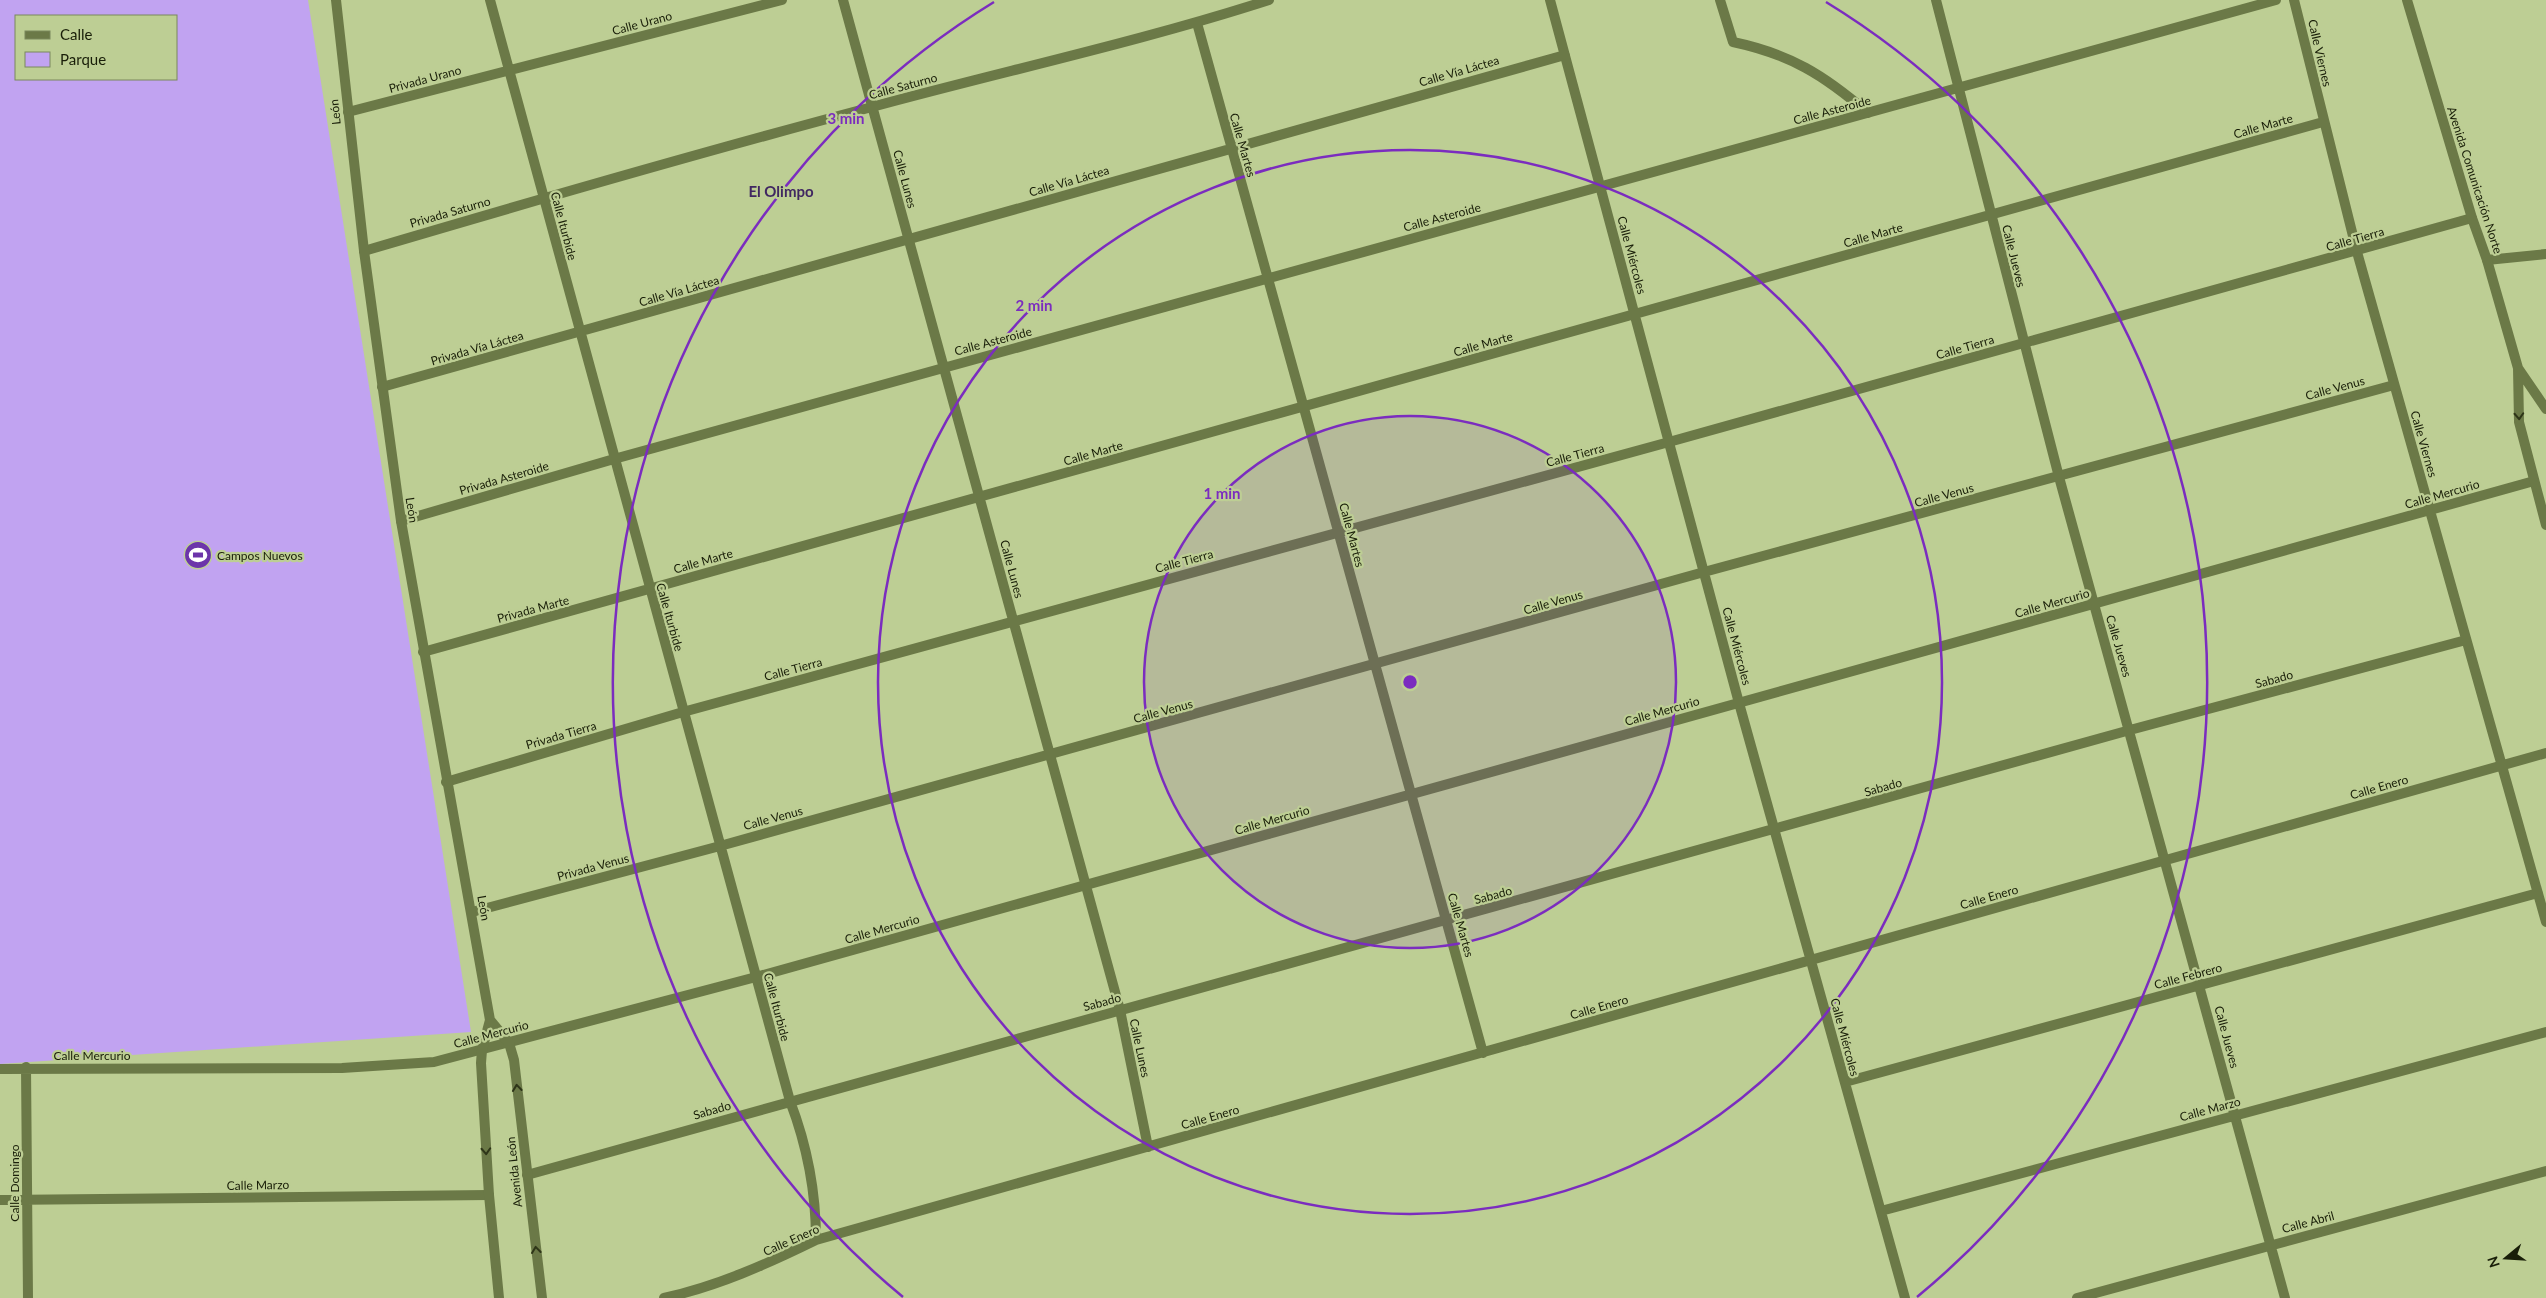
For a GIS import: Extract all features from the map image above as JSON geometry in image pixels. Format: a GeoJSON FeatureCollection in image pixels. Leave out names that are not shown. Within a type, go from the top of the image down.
{"type":"FeatureCollection","features":[{"type":"Feature","properties":{"kind":"street","name":"León"},"geometry":{"type":"LineString","coordinates":[[336,0],[364,251],[401,522],[490,1020],[482,1050]]}},
{"type":"Feature","properties":{"kind":"street","name":"Calle Iturbide"},"geometry":{"type":"LineString","coordinates":[[490,0],[790,1101],[803,1134],[811,1169],[816,1205],[816,1240]]}},
{"type":"Feature","properties":{"kind":"street","name":"Calle Urano"},"geometry":{"type":"LineString","coordinates":[[509,70],[782,0]]}},
{"type":"Feature","properties":{"kind":"street","name":"Calle Lunes"},"geometry":{"type":"LineString","coordinates":[[843,0],[1120,1010],[1148,1147]]}},
{"type":"Feature","properties":{"kind":"street","name":"Calle Saturno"},"geometry":{"type":"LineString","coordinates":[[543,198],[872,107],[1197,23],[1269,0]]}},
{"type":"Feature","properties":{"kind":"street","name":"Calle Miércoles"},"geometry":{"type":"LineString","coordinates":[[1550,0],[1739,703],[1776,830],[1905,1298]]}},
{"type":"Feature","properties":{"kind":"street"},"geometry":{"type":"LineString","coordinates":[[1720,0],[1733,42],[1765,49],[1794,60],[1822,76],[1868,113]]}},
{"type":"Feature","properties":{"kind":"street","name":"Calle Jueves"},"geometry":{"type":"LineString","coordinates":[[1936,0],[2059,477],[2166,860],[2285,1298]]}},
{"type":"Feature","properties":{"kind":"street","name":"Calle Asteroide"},"geometry":{"type":"LineString","coordinates":[[614,459],[2276,0]]}},
{"type":"Feature","properties":{"kind":"street","name":"Calle Viernes"},"geometry":{"type":"LineString","coordinates":[[2294,0],[2356,252],[2546,922]]}},
{"type":"Feature","properties":{"kind":"street","name":"Avenida Comunicación Norte"},"geometry":{"type":"LineString","coordinates":[[2406,0],[2472,218],[2487,260],[2518,368],[2519,422],[2546,526]]}},
{"type":"Feature","properties":{"kind":"street","name":"Calle Martes"},"geometry":{"type":"LineString","coordinates":[[1197,23],[1483,1053]]}},
{"type":"Feature","properties":{"kind":"street","name":"Calle Vía Láctea"},"geometry":{"type":"LineString","coordinates":[[580,332],[1565,55]]}},
{"type":"Feature","properties":{"kind":"street","name":"Privada Urano"},"geometry":{"type":"LineString","coordinates":[[348,112],[509,70]]}},
{"type":"Feature","properties":{"kind":"street","name":"Calle Marte"},"geometry":{"type":"LineString","coordinates":[[649,589],[2323,122]]}},
{"type":"Feature","properties":{"kind":"street","name":"Privada Saturno"},"geometry":{"type":"LineString","coordinates":[[364,251],[543,198]]}},
{"type":"Feature","properties":{"kind":"street","name":"Calle Tierra"},"geometry":{"type":"LineString","coordinates":[[683,712],[1669,442],[2356,252],[2472,218]]}},
{"type":"Feature","properties":{"kind":"street"},"geometry":{"type":"LineString","coordinates":[[2487,260],[2546,254]]}},
{"type":"Feature","properties":{"kind":"street","name":"Privada Vía Láctea"},"geometry":{"type":"LineString","coordinates":[[382,387],[580,332]]}},
{"type":"Feature","properties":{"kind":"street","name":"Avenida Comunicación Norte"},"geometry":{"type":"LineString","coordinates":[[2518,368],[2546,409]]}},
{"type":"Feature","properties":{"kind":"street","name":"Calle Venus"},"geometry":{"type":"LineString","coordinates":[[720,846],[1376,665],[1704,572],[2394,385]]}},
{"type":"Feature","properties":{"kind":"street","name":"Privada Asteroide"},"geometry":{"type":"LineString","coordinates":[[401,522],[614,459]]}},
{"type":"Feature","properties":{"kind":"street","name":"Calle Mercurio"},"geometry":{"type":"LineString","coordinates":[[0,1069],[26,1067],[388,1067],[434,1062],[756,977],[2534,481]]}},
{"type":"Feature","properties":{"kind":"street","name":"Privada Marte"},"geometry":{"type":"LineString","coordinates":[[423,652],[649,589]]}},
{"type":"Feature","properties":{"kind":"street","name":"Sabado"},"geometry":{"type":"LineString","coordinates":[[527,1175],[1776,830],[2130,730],[2466,640]]}},
{"type":"Feature","properties":{"kind":"street","name":"Privada Tierra"},"geometry":{"type":"LineString","coordinates":[[446,782],[683,712]]}},
{"type":"Feature","properties":{"kind":"street","name":"Calle Enero"},"geometry":{"type":"LineString","coordinates":[[664,1298],[688,1293],[753,1270],[816,1240],[1812,961],[2546,752]]}},
{"type":"Feature","properties":{"kind":"street","name":"Privada Venus"},"geometry":{"type":"LineString","coordinates":[[472,912],[720,846]]}},
{"type":"Feature","properties":{"kind":"street","name":"Calle Febrero"},"geometry":{"type":"LineString","coordinates":[[1845,1082],[2538,894]]}},
{"type":"Feature","properties":{"kind":"street"},"geometry":{"type":"LineString","coordinates":[[490,1020],[509,1043]]}},
{"type":"Feature","properties":{"kind":"street","name":"Calle Marzo"},"geometry":{"type":"LineString","coordinates":[[1881,1211],[2546,1032]]}},
{"type":"Feature","properties":{"kind":"street","name":"Avenida León"},"geometry":{"type":"LineString","coordinates":[[509,1043],[514,1060],[542,1298]]}},
{"type":"Feature","properties":{"kind":"street","name":"Avenida León"},"geometry":{"type":"LineString","coordinates":[[482,1050],[489,1195],[500,1298]]}},
{"type":"Feature","properties":{"kind":"street","name":"Calle Domingo"},"geometry":{"type":"LineString","coordinates":[[26,1067],[28,1298]]}},
{"type":"Feature","properties":{"kind":"street","name":"Calle Abril"},"geometry":{"type":"LineString","coordinates":[[2076,1298],[2546,1171]]}},
{"type":"Feature","properties":{"kind":"street","name":"Calle Marzo"},"geometry":{"type":"LineString","coordinates":[[0,1200],[489,1195]]}},
{"type":"Feature","properties":{"kind":"green space","name":"Campos Nuevos"},"geometry":{"type":"Polygon","coordinates":[[[0,0],[308,0],[471,1032],[0,1064],[0,0]]]}},
{"type":"Feature","properties":{"kind":"place","name":"Campos Nuevos"},"geometry":{"type":"Point","coordinates":[198,555]}},
{"type":"Feature","properties":{"kind":"district","name":"El Olimpo"},"geometry":{"type":"Point","coordinates":[781,191]}}]}
